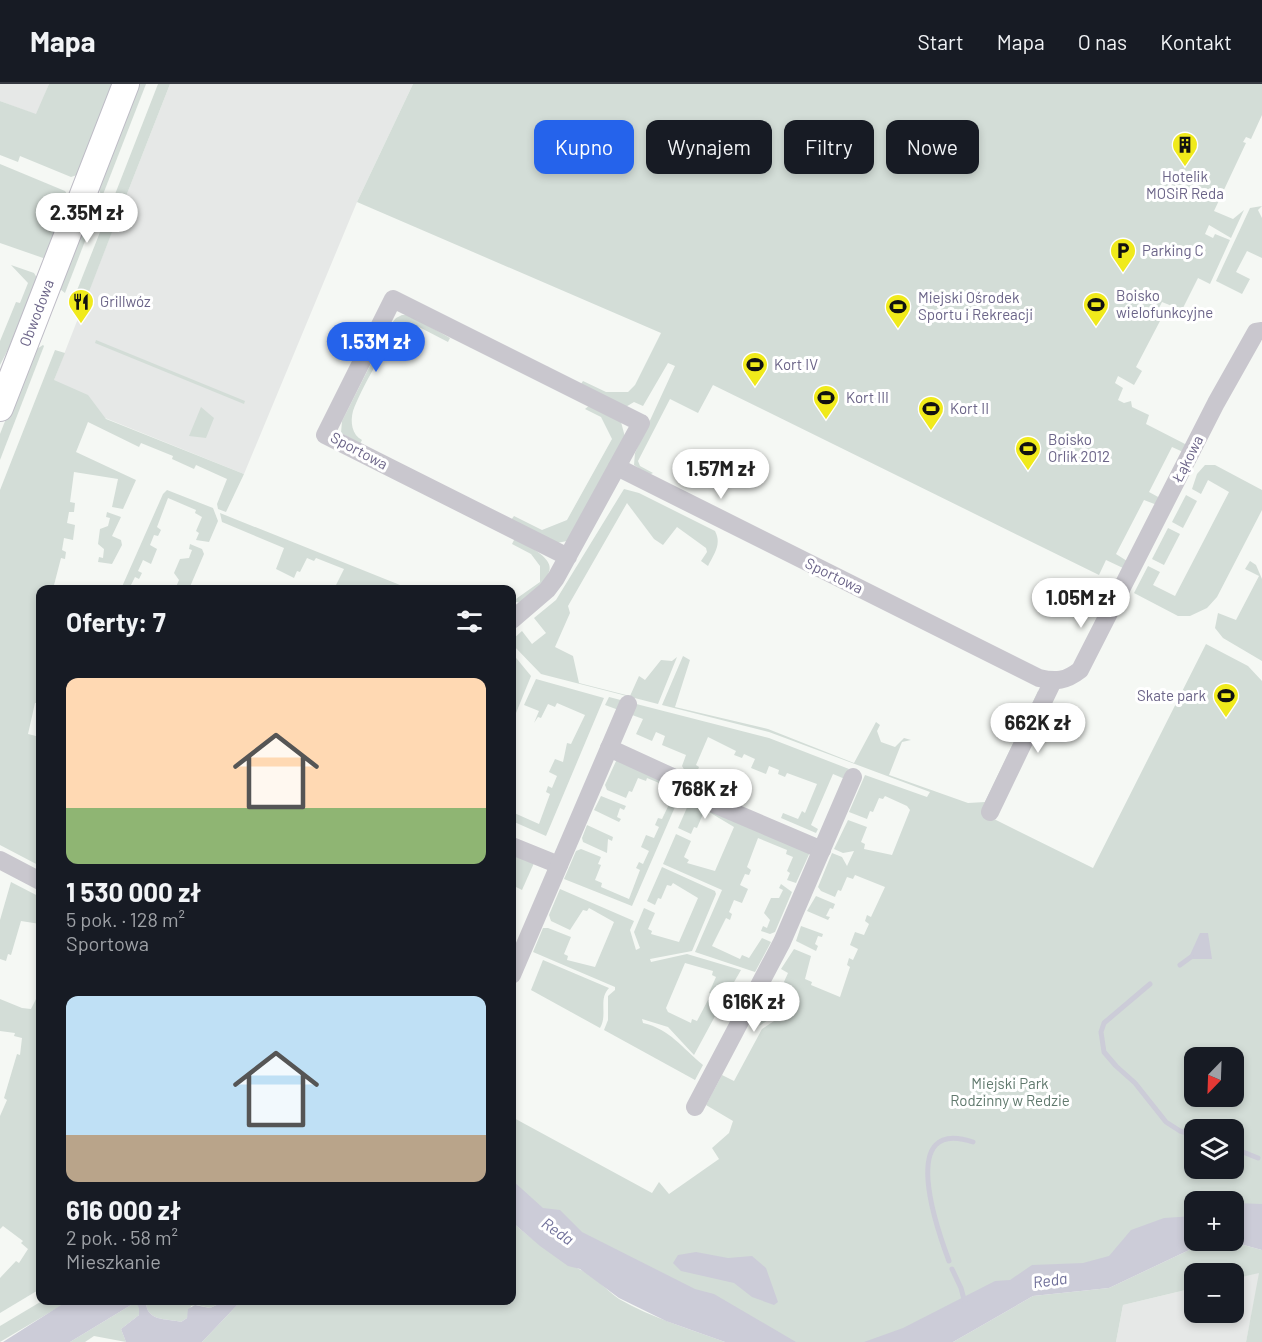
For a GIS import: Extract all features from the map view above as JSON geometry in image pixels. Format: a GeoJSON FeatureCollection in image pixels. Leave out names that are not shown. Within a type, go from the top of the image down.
{"type":"FeatureCollection","features":[{"type":"Feature","properties":{"kind":"main road","name":"Obwodowa"},"geometry":{"type":"LineString","coordinates":[[0,408],[126,84]]}},
{"type":"Feature","properties":{"kind":"street","name":"Sportowa"},"geometry":{"type":"LineString","coordinates":[[393,299],[641,423],[568,557],[325,435],[393,299]]}},
{"type":"Feature","properties":{"kind":"street","name":"Łąkowa"},"geometry":{"type":"LineString","coordinates":[[1053,681],[1064,680],[1080,670],[1232,374],[1256,332],[1262,330]]}},
{"type":"Feature","properties":{"kind":"street","name":"Sportowa"},"geometry":{"type":"LineString","coordinates":[[616,467],[1039,678],[1053,681]]}},
{"type":"Feature","properties":{"kind":"street"},"geometry":{"type":"LineString","coordinates":[[516,617],[547,590],[568,557]]}},
{"type":"Feature","properties":{"kind":"street"},"geometry":{"type":"LineString","coordinates":[[990,812],[1053,681]]}},
{"type":"Feature","properties":{"kind":"street"},"geometry":{"type":"LineString","coordinates":[[516,966],[628,704]]}},
{"type":"Feature","properties":{"kind":"street"},"geometry":{"type":"LineString","coordinates":[[609,748],[678,780],[688,794],[822,850]]}},
{"type":"Feature","properties":{"kind":"street"},"geometry":{"type":"LineString","coordinates":[[695,1107],[782,942],[853,777]]}},
{"type":"Feature","properties":{"kind":"street"},"geometry":{"type":"LineString","coordinates":[[516,848],[559,866]]}},
{"type":"Feature","properties":{"kind":"street"},"geometry":{"type":"LineString","coordinates":[[0,860],[36,878]]}},
{"type":"Feature","properties":{"kind":"shaded area"},"geometry":{"type":"Polygon","coordinates":[[[0,84],[49,84],[37,115],[0,101],[0,84]]]}},
{"type":"Feature","properties":{"kind":"shaded area"},"geometry":{"type":"Polygon","coordinates":[[[170,84],[413,84],[357,202],[244,474],[48,395],[170,84]]]}},
{"type":"Feature","properties":{"kind":"shaded area"},"geometry":{"type":"Polygon","coordinates":[[[1260,1272],[1246,1342],[1116,1342],[1123,1305],[1184,1290],[1184,1323],[1244,1323],[1244,1276],[1260,1272]]]}},
{"type":"Feature","properties":{"kind":"green space"},"geometry":{"type":"Polygon","coordinates":[[[49,84],[116,84],[77,175],[71,177],[20,156],[18,162],[0,155],[0,101],[36,114],[49,84]]]}},
{"type":"Feature","properties":{"kind":"green space"},"geometry":{"type":"Polygon","coordinates":[[[136,84],[146,84],[102,197],[98,187],[136,84]]]}},
{"type":"Feature","properties":{"kind":"green space"},"geometry":{"type":"Polygon","coordinates":[[[158,84],[170,84],[123,204],[133,209],[132,212],[112,202],[158,84]]]}},
{"type":"Feature","properties":{"kind":"green space","name":"Miejski Ośrodek Sportu i Rekreacji"},"geometry":{"type":"Polygon","coordinates":[[[413,84],[1262,84],[1262,115],[1251,139],[1246,137],[1243,142],[1246,143],[1214,211],[1233,219],[1244,210],[1231,238],[1209,225],[1205,234],[1213,238],[1215,234],[1230,240],[1210,284],[1198,278],[1182,310],[1162,302],[1159,308],[1160,321],[1136,367],[1142,371],[1134,385],[1118,376],[1115,383],[1123,388],[1118,400],[1124,403],[1131,401],[1132,407],[1149,415],[1146,424],[1187,445],[1183,452],[1172,447],[1149,492],[1160,498],[1157,505],[1144,500],[1116,554],[1127,561],[1123,568],[1106,560],[1099,575],[713,385],[698,413],[670,399],[638,461],[640,466],[653,473],[649,475],[634,465],[635,453],[675,366],[668,363],[643,406],[634,402],[624,408],[581,384],[583,381],[606,392],[628,392],[635,385],[661,333],[357,202],[413,84]]]}},
{"type":"Feature","properties":{"kind":"green space"},"geometry":{"type":"Polygon","coordinates":[[[0,164],[65,191],[69,197],[46,259],[0,243],[0,164]]]}},
{"type":"Feature","properties":{"kind":"green space"},"geometry":{"type":"Polygon","coordinates":[[[1262,206],[1258,210],[1262,218],[1262,258],[1247,251],[1236,272],[1250,279],[1242,294],[1216,281],[1250,208],[1262,206]]]}},
{"type":"Feature","properties":{"kind":"green space"},"geometry":{"type":"Polygon","coordinates":[[[104,222],[126,228],[114,227],[85,302],[74,298],[104,222]]]}},
{"type":"Feature","properties":{"kind":"green space"},"geometry":{"type":"Polygon","coordinates":[[[92,223],[65,293],[60,289],[80,228],[92,223]]]}},
{"type":"Feature","properties":{"kind":"green space"},"geometry":{"type":"Polygon","coordinates":[[[11,265],[34,273],[37,278],[31,305],[0,365],[0,341],[16,302],[20,303],[28,283],[11,265]]]}},
{"type":"Feature","properties":{"kind":"green space"},"geometry":{"type":"Polygon","coordinates":[[[402,315],[409,315],[450,338],[448,342],[419,327],[403,326],[397,333],[375,366],[353,411],[353,428],[362,440],[360,444],[341,433],[342,421],[391,324],[402,315]]]}},
{"type":"Feature","properties":{"kind":"green space"},"geometry":{"type":"Polygon","coordinates":[[[96,340],[245,401],[244,404],[95,343],[96,340]]]}},
{"type":"Feature","properties":{"kind":"green space"},"geometry":{"type":"Polygon","coordinates":[[[43,345],[0,460],[0,434],[32,352],[43,345]]]}},
{"type":"Feature","properties":{"kind":"green space"},"geometry":{"type":"Polygon","coordinates":[[[55,350],[65,353],[54,380],[88,395],[106,419],[244,474],[226,512],[218,509],[217,504],[227,479],[196,465],[194,469],[172,459],[173,456],[141,443],[139,447],[88,422],[76,452],[136,480],[123,509],[112,507],[118,479],[74,472],[70,502],[75,503],[74,512],[69,512],[67,523],[75,525],[73,540],[64,538],[62,550],[66,552],[65,559],[61,558],[54,585],[36,585],[36,703],[28,734],[36,736],[36,864],[0,845],[0,490],[55,350]]]}},
{"type":"Feature","properties":{"kind":"green space"},"geometry":{"type":"Polygon","coordinates":[[[590,405],[621,422],[625,437],[567,541],[557,543],[511,520],[514,516],[542,530],[567,520],[612,439],[601,417],[585,409],[590,405]]]}},
{"type":"Feature","properties":{"kind":"green space"},"geometry":{"type":"Polygon","coordinates":[[[201,407],[214,418],[206,438],[189,436],[201,407]]]}},
{"type":"Feature","properties":{"kind":"green space"},"geometry":{"type":"Polygon","coordinates":[[[1205,465],[1215,465],[1262,490],[1262,510],[1217,597],[1207,608],[1190,616],[1178,616],[1134,593],[1148,566],[1160,572],[1153,585],[1175,596],[1229,492],[1208,480],[1201,494],[1192,489],[1197,474],[1205,465]]]}},
{"type":"Feature","properties":{"kind":"green space"},"geometry":{"type":"Polygon","coordinates":[[[624,489],[639,493],[715,531],[717,545],[708,566],[701,561],[707,552],[706,548],[677,527],[663,545],[654,539],[627,503],[568,606],[570,613],[555,647],[573,656],[579,683],[630,696],[639,676],[645,680],[661,660],[672,661],[677,657],[658,704],[541,674],[516,648],[516,636],[522,631],[532,644],[546,633],[534,618],[556,600],[624,489]]]}},
{"type":"Feature","properties":{"kind":"green space"},"geometry":{"type":"Polygon","coordinates":[[[167,490],[213,508],[218,521],[209,542],[196,540],[199,533],[196,531],[202,517],[195,513],[196,510],[168,498],[157,527],[161,530],[158,536],[154,535],[150,545],[157,549],[151,564],[143,560],[138,571],[142,573],[139,579],[135,577],[131,585],[123,585],[163,494],[167,490]]]}},
{"type":"Feature","properties":{"kind":"green space"},"geometry":{"type":"Polygon","coordinates":[[[1186,495],[1197,501],[1183,528],[1172,522],[1186,495]]]}},
{"type":"Feature","properties":{"kind":"green space"},"geometry":{"type":"Polygon","coordinates":[[[107,512],[121,517],[112,536],[121,540],[122,545],[112,564],[98,562],[99,557],[103,558],[104,549],[98,544],[100,529],[108,526],[110,518],[106,517],[107,512]]]}},
{"type":"Feature","properties":{"kind":"green space"},"geometry":{"type":"Polygon","coordinates":[[[220,513],[400,585],[336,585],[344,569],[316,558],[314,561],[307,558],[294,578],[276,569],[284,548],[222,522],[220,513]]]}},
{"type":"Feature","properties":{"kind":"green space"},"geometry":{"type":"Polygon","coordinates":[[[1168,528],[1180,534],[1164,565],[1152,559],[1168,528]]]}},
{"type":"Feature","properties":{"kind":"green space"},"geometry":{"type":"Polygon","coordinates":[[[515,538],[530,547],[541,554],[550,568],[543,582],[520,603],[516,602],[516,599],[540,582],[540,566],[531,554],[512,544],[515,538]]]}},
{"type":"Feature","properties":{"kind":"green space"},"geometry":{"type":"Polygon","coordinates":[[[190,544],[202,549],[204,554],[191,585],[177,585],[179,580],[174,573],[180,559],[189,558],[192,550],[189,549],[190,544]]]}},
{"type":"Feature","properties":{"kind":"green space"},"geometry":{"type":"Polygon","coordinates":[[[1250,561],[1256,565],[1262,579],[1262,661],[1223,638],[1215,628],[1218,613],[1236,620],[1259,576],[1245,569],[1250,561]]]}},
{"type":"Feature","properties":{"kind":"green space","name":"Miejski Park Rodzinny w Redzie"},"geometry":{"type":"Polygon","coordinates":[[[1206,644],[1248,666],[1262,681],[1262,1218],[1244,1219],[1244,1191],[1184,1191],[1184,1227],[1115,1258],[881,1342],[783,1342],[687,1296],[516,1194],[516,1119],[652,1193],[659,1182],[669,1194],[719,1159],[712,1148],[729,1133],[733,1121],[706,1105],[722,1075],[734,1081],[762,1029],[792,1009],[793,998],[783,984],[788,973],[781,969],[794,949],[811,956],[805,979],[812,982],[811,985],[840,997],[850,967],[847,965],[849,958],[853,960],[858,949],[850,945],[855,932],[864,935],[869,924],[865,921],[867,915],[871,917],[885,887],[855,875],[853,879],[847,877],[841,891],[838,890],[835,897],[821,891],[818,887],[832,853],[842,857],[847,866],[854,851],[843,853],[834,849],[848,820],[867,827],[861,842],[865,844],[864,849],[892,855],[910,810],[907,806],[885,796],[883,799],[879,798],[867,819],[849,812],[865,775],[927,797],[930,792],[769,732],[662,705],[683,656],[690,660],[675,707],[768,729],[854,763],[876,722],[880,725],[877,731],[881,742],[895,747],[904,738],[911,740],[902,742],[889,775],[968,803],[985,802],[1038,691],[1040,692],[994,819],[1093,868],[1206,644]]]}},
{"type":"Feature","properties":{"kind":"green space"},"geometry":{"type":"Polygon","coordinates":[[[516,658],[531,676],[516,713],[516,658]]]}},
{"type":"Feature","properties":{"kind":"green space"},"geometry":{"type":"Polygon","coordinates":[[[536,679],[604,698],[546,836],[516,823],[516,814],[539,824],[550,794],[546,792],[548,786],[552,788],[557,776],[549,772],[555,759],[563,762],[567,743],[571,744],[585,715],[557,703],[555,707],[548,704],[541,718],[538,717],[534,723],[539,711],[524,705],[536,679]]]}},
{"type":"Feature","properties":{"kind":"green space"},"geometry":{"type":"Polygon","coordinates":[[[609,697],[769,738],[849,769],[845,779],[833,774],[811,825],[818,829],[816,833],[781,818],[783,813],[798,819],[802,811],[805,813],[817,784],[787,773],[785,777],[778,774],[779,770],[769,766],[766,774],[751,768],[755,759],[744,754],[742,758],[734,755],[736,751],[708,737],[696,765],[699,767],[696,775],[711,781],[712,789],[699,783],[688,774],[682,766],[686,755],[662,745],[665,736],[656,732],[652,741],[636,734],[643,719],[605,705],[609,697]]]}},
{"type":"Feature","properties":{"kind":"green space"},"geometry":{"type":"Polygon","coordinates":[[[617,759],[670,782],[681,793],[632,906],[564,879],[576,851],[581,849],[601,857],[598,864],[601,865],[595,880],[602,883],[601,887],[629,899],[640,870],[636,868],[639,862],[643,864],[649,851],[641,847],[646,835],[654,838],[659,827],[655,825],[658,818],[662,819],[676,790],[647,778],[646,781],[638,778],[632,792],[629,791],[626,798],[607,790],[605,785],[617,759]]]}},
{"type":"Feature","properties":{"kind":"green space"},"geometry":{"type":"Polygon","coordinates":[[[601,796],[626,806],[624,810],[620,808],[617,817],[621,819],[619,822],[594,810],[601,796]]]}},
{"type":"Feature","properties":{"kind":"green space"},"geometry":{"type":"Polygon","coordinates":[[[689,803],[811,850],[796,883],[787,880],[790,873],[787,871],[793,857],[786,854],[787,850],[758,838],[747,867],[751,870],[749,875],[745,874],[740,885],[748,889],[742,903],[734,900],[729,912],[732,914],[730,920],[726,918],[712,946],[740,959],[742,955],[749,958],[762,938],[771,942],[755,972],[695,952],[722,890],[663,864],[676,834],[691,841],[684,857],[689,860],[687,863],[715,871],[734,827],[709,812],[708,815],[703,814],[697,828],[694,827],[691,834],[678,828],[689,803]]]}},
{"type":"Feature","properties":{"kind":"green space"},"geometry":{"type":"Polygon","coordinates":[[[587,825],[613,837],[612,841],[608,839],[607,853],[583,842],[582,838],[587,825]]]}},
{"type":"Feature","properties":{"kind":"green space"},"geometry":{"type":"Polygon","coordinates":[[[516,855],[534,863],[522,890],[516,887],[516,855]]]}},
{"type":"Feature","properties":{"kind":"green space"},"geometry":{"type":"Polygon","coordinates":[[[662,867],[715,891],[716,894],[692,951],[650,959],[651,962],[687,954],[741,970],[726,996],[721,998],[709,993],[716,977],[712,975],[713,971],[685,963],[666,1008],[668,1012],[691,1023],[692,1019],[697,1021],[708,1000],[720,1007],[694,1055],[668,1027],[642,1019],[643,1023],[668,1034],[703,1065],[695,1080],[604,1030],[608,1020],[608,996],[615,990],[615,987],[533,952],[543,928],[548,928],[571,937],[564,954],[568,956],[567,960],[595,967],[614,922],[589,908],[587,911],[583,910],[570,930],[551,921],[549,915],[560,889],[634,921],[630,930],[636,950],[640,948],[634,932],[644,908],[655,913],[648,929],[652,931],[651,934],[679,942],[698,898],[673,883],[671,886],[667,885],[661,899],[658,898],[655,905],[647,901],[662,867]]]}},
{"type":"Feature","properties":{"kind":"green space"},"geometry":{"type":"Polygon","coordinates":[[[11,882],[36,895],[36,923],[21,921],[11,955],[8,954],[6,961],[0,959],[0,920],[11,882]]]}},
{"type":"Feature","properties":{"kind":"green space"},"geometry":{"type":"Polygon","coordinates":[[[781,884],[792,892],[775,932],[770,934],[761,931],[763,926],[767,928],[770,920],[764,913],[771,898],[779,898],[783,890],[779,888],[781,884]]]}},
{"type":"Feature","properties":{"kind":"green space"},"geometry":{"type":"Polygon","coordinates":[[[816,896],[835,904],[826,916],[830,917],[828,920],[807,911],[816,896]]]}},
{"type":"Feature","properties":{"kind":"green space"},"geometry":{"type":"Polygon","coordinates":[[[801,926],[823,934],[822,937],[818,936],[815,944],[818,946],[816,951],[796,941],[801,926]]]}},
{"type":"Feature","properties":{"kind":"green space"},"geometry":{"type":"Polygon","coordinates":[[[543,960],[609,988],[604,997],[600,1028],[531,990],[543,960]]]}},
{"type":"Feature","properties":{"kind":"green space"},"geometry":{"type":"Polygon","coordinates":[[[780,987],[789,995],[789,1007],[759,1026],[780,987]]]}},
{"type":"Feature","properties":{"kind":"green space"},"geometry":{"type":"Polygon","coordinates":[[[0,999],[22,1008],[31,1009],[36,999],[36,1291],[0,1313],[0,1278],[16,1261],[19,1263],[28,1249],[21,1243],[23,1241],[3,1226],[0,1229],[0,1116],[7,1100],[4,1098],[17,1054],[20,1055],[22,1038],[14,1036],[15,1033],[0,1031],[0,999]]]}},
{"type":"Feature","properties":{"kind":"green space"},"geometry":{"type":"Polygon","coordinates":[[[516,1225],[552,1254],[590,1275],[619,1299],[658,1318],[725,1342],[202,1342],[237,1305],[516,1305],[516,1225]]]}},
{"type":"Feature","properties":{"kind":"green space"},"geometry":{"type":"Polygon","coordinates":[[[1244,1245],[1262,1250],[1262,1342],[1246,1342],[1259,1273],[1244,1276],[1244,1263],[1184,1263],[1184,1290],[1123,1305],[1116,1342],[953,1342],[1033,1296],[1109,1288],[1187,1251],[1244,1251],[1244,1245]]]}},
{"type":"Feature","properties":{"kind":"green space"},"geometry":{"type":"Polygon","coordinates":[[[36,1305],[62,1305],[0,1342],[0,1326],[36,1305]]]}},
{"type":"Feature","properties":{"kind":"green space"},"geometry":{"type":"Polygon","coordinates":[[[131,1305],[139,1307],[139,1315],[121,1329],[126,1342],[94,1336],[85,1342],[70,1342],[131,1305]]]}},
{"type":"Feature","properties":{"kind":"green space"},"geometry":{"type":"Polygon","coordinates":[[[147,1305],[197,1305],[191,1306],[187,1318],[181,1322],[153,1316],[147,1305]]]}},
{"type":"Feature","properties":{"kind":"green space"},"geometry":{"type":"Polygon","coordinates":[[[197,1305],[216,1305],[210,1308],[197,1305]]]}},
{"type":"Feature","properties":{"kind":"water"},"geometry":{"type":"Polygon","coordinates":[[[1200,933],[1208,933],[1212,959],[1192,959],[1190,955],[1200,933]]]}},
{"type":"Feature","properties":{"kind":"water","name":"Reda"},"geometry":{"type":"Polygon","coordinates":[[[516,1184],[543,1208],[560,1210],[582,1232],[695,1289],[714,1294],[796,1342],[725,1342],[666,1321],[619,1298],[580,1269],[568,1266],[516,1225],[516,1184]]]}},
{"type":"Feature","properties":{"kind":"water"},"geometry":{"type":"Polygon","coordinates":[[[1244,1203],[1262,1204],[1262,1250],[1244,1245],[1244,1203]]]}},
{"type":"Feature","properties":{"kind":"water","name":"Reda"},"geometry":{"type":"Polygon","coordinates":[[[1184,1217],[1184,1251],[1187,1251],[1109,1288],[1033,1296],[953,1342],[864,1342],[903,1328],[995,1281],[1010,1280],[1032,1265],[1083,1263],[1109,1256],[1131,1230],[1164,1218],[1184,1217]]]}},
{"type":"Feature","properties":{"kind":"water"},"geometry":{"type":"Polygon","coordinates":[[[696,1252],[728,1258],[752,1256],[766,1268],[778,1302],[774,1305],[752,1297],[734,1283],[681,1271],[673,1263],[678,1255],[696,1252]]]}},
{"type":"Feature","properties":{"kind":"water"},"geometry":{"type":"Polygon","coordinates":[[[61,1305],[131,1305],[70,1342],[3,1342],[61,1305]]]}},
{"type":"Feature","properties":{"kind":"water"},"geometry":{"type":"Polygon","coordinates":[[[138,1305],[147,1305],[149,1313],[153,1316],[181,1322],[187,1318],[188,1309],[195,1305],[210,1308],[216,1305],[237,1305],[202,1342],[126,1342],[121,1329],[139,1315],[138,1305]]]}},
{"type":"Feature","properties":{"kind":"waterway"},"geometry":{"type":"LineString","coordinates":[[1180,965],[1191,957]]}},
{"type":"Feature","properties":{"kind":"waterway"},"geometry":{"type":"LineString","coordinates":[[1150,984],[1104,1023],[1101,1032],[1104,1052],[1135,1083],[1166,1122],[1184,1132]]}},
{"type":"Feature","properties":{"kind":"waterway"},"geometry":{"type":"LineString","coordinates":[[949,1261],[931,1202],[928,1180],[929,1160],[936,1145],[950,1138],[973,1142]]}},
{"type":"Feature","properties":{"kind":"waterway"},"geometry":{"type":"LineString","coordinates":[[1244,1152],[1258,1158]]}},
{"type":"Feature","properties":{"kind":"waterway"},"geometry":{"type":"LineString","coordinates":[[952,1269],[965,1303]]}},
{"type":"Feature","properties":{"kind":"place","name":"Hotelik MOSiR Reda"},"geometry":{"type":"Point","coordinates":[1185,168]}},
{"type":"Feature","properties":{"kind":"place","name":"Parking C"},"geometry":{"type":"Point","coordinates":[1123,274]}},
{"type":"Feature","properties":{"kind":"place","name":"Grillwóz"},"geometry":{"type":"Point","coordinates":[81,325]}},
{"type":"Feature","properties":{"kind":"place","name":"Boisko wielofunkcyjne"},"geometry":{"type":"Point","coordinates":[1096,328]}},
{"type":"Feature","properties":{"kind":"place","name":"Miejski Ośrodek Sportu i Rekreacji"},"geometry":{"type":"Point","coordinates":[898,330]}},
{"type":"Feature","properties":{"kind":"place","name":"Kort IV"},"geometry":{"type":"Point","coordinates":[755,388]}},
{"type":"Feature","properties":{"kind":"place","name":"Kort III"},"geometry":{"type":"Point","coordinates":[826,421]}},
{"type":"Feature","properties":{"kind":"place","name":"Kort II"},"geometry":{"type":"Point","coordinates":[931,432]}},
{"type":"Feature","properties":{"kind":"place","name":"Boisko Orlik 2012"},"geometry":{"type":"Point","coordinates":[1028,472]}},
{"type":"Feature","properties":{"kind":"place","name":"Skate park"},"geometry":{"type":"Point","coordinates":[1226,719]}}]}
